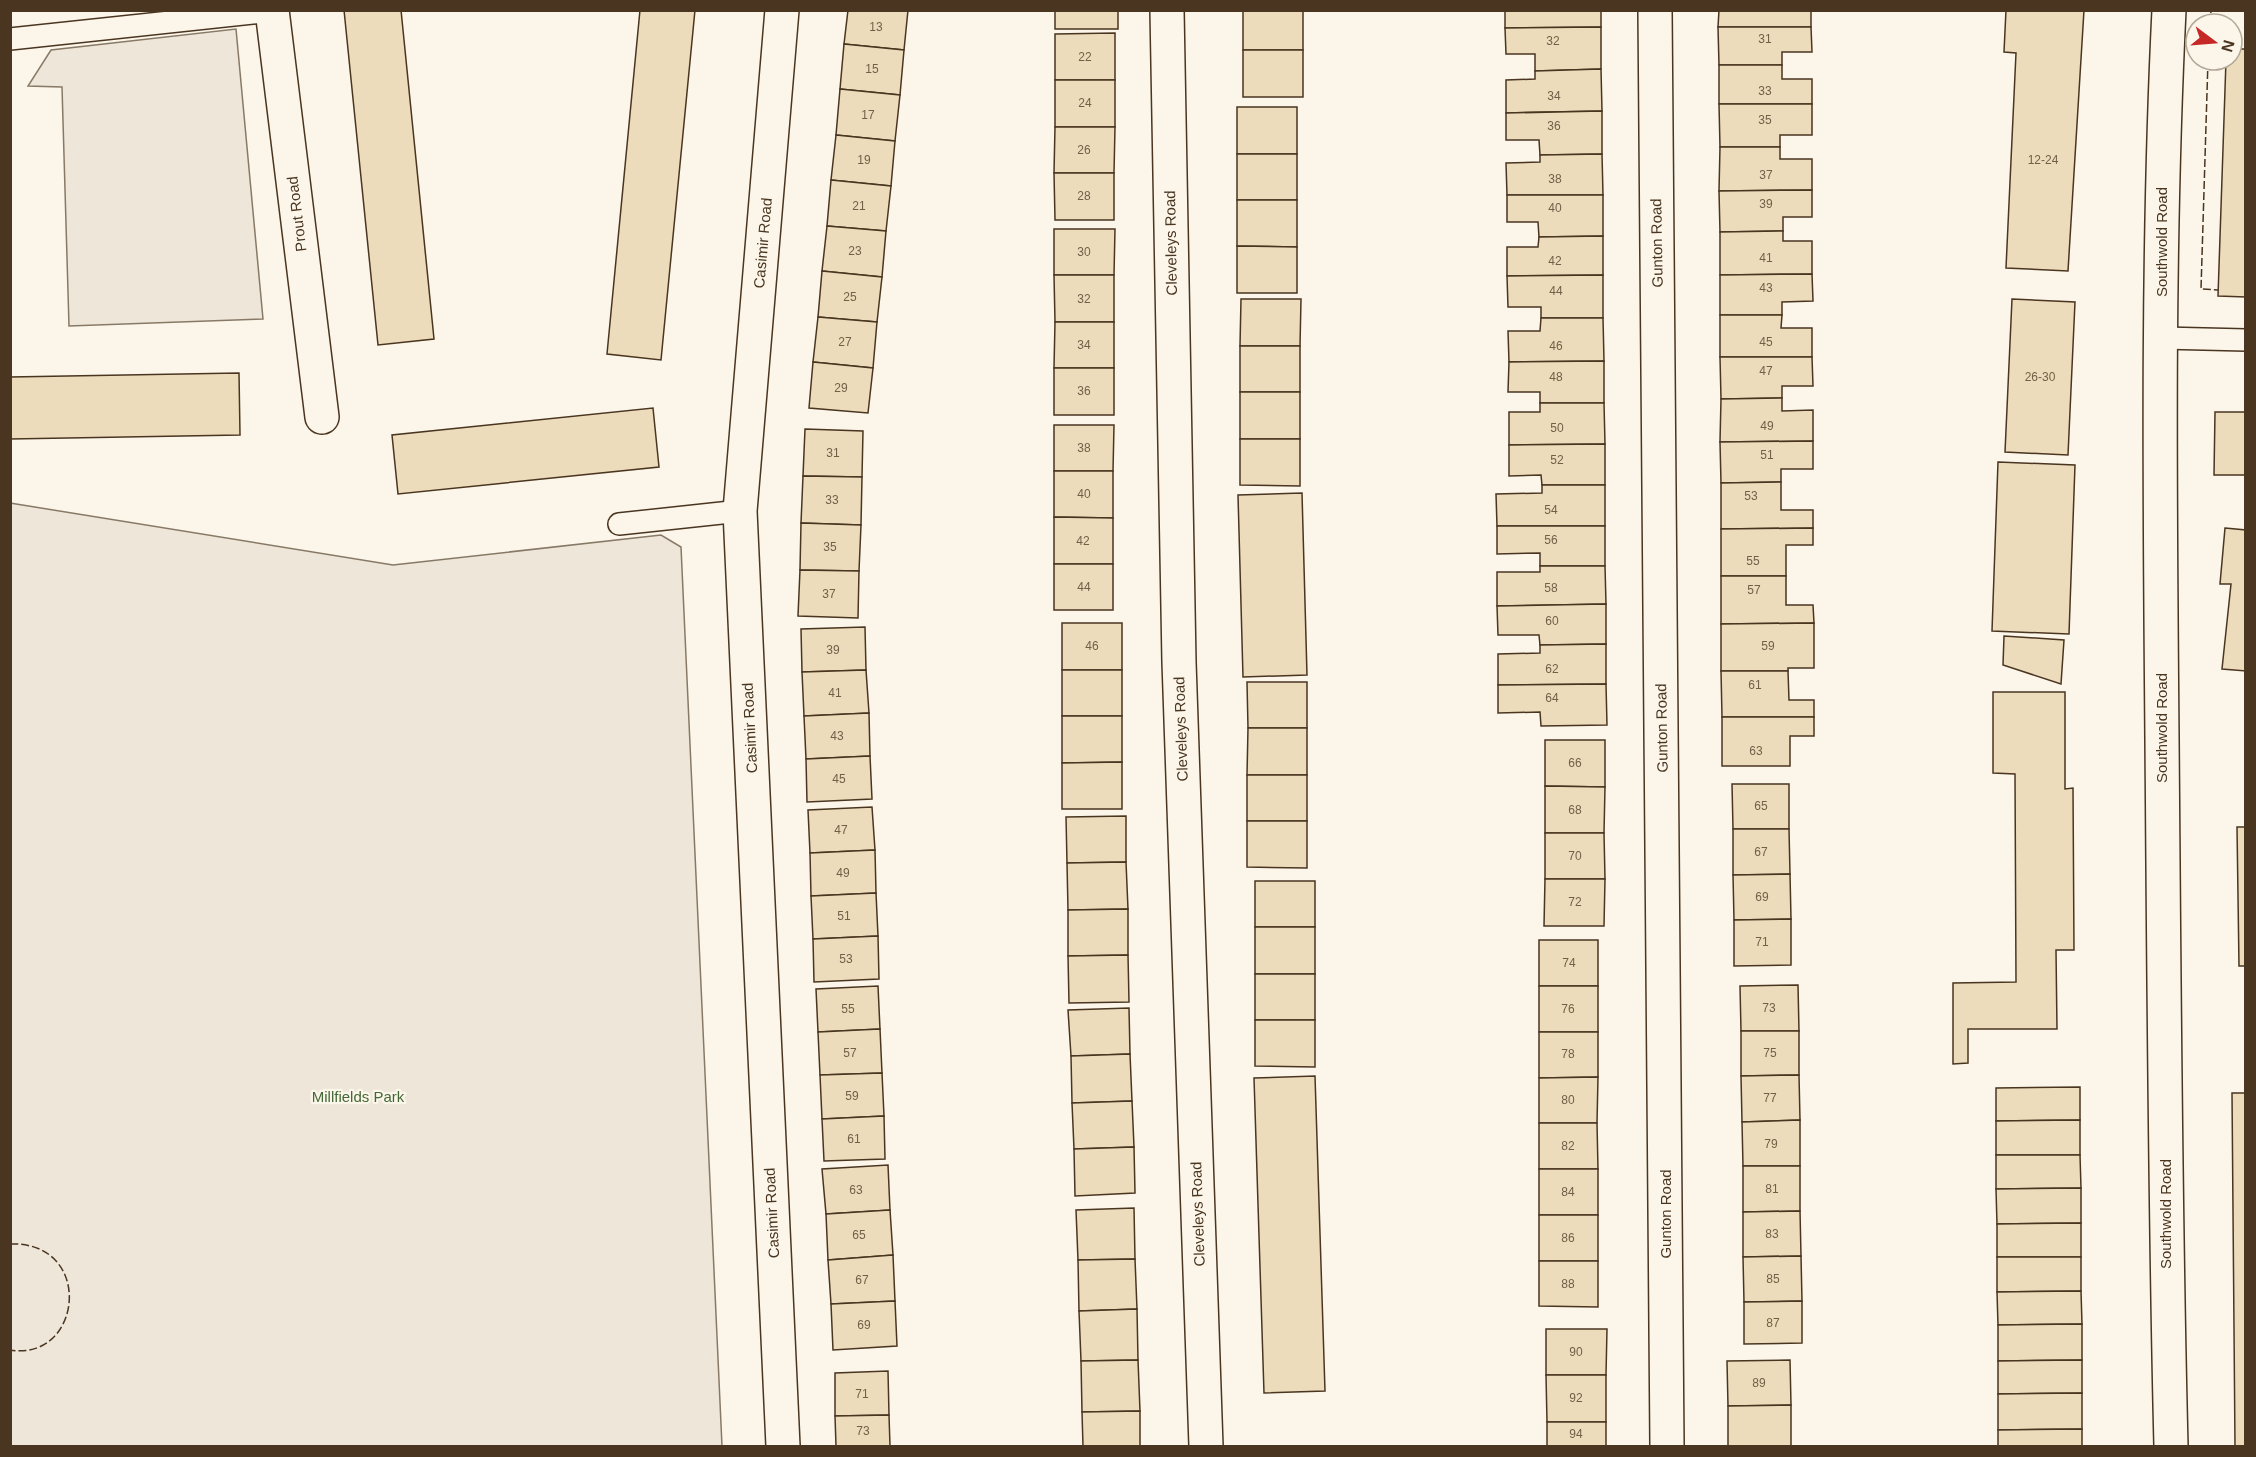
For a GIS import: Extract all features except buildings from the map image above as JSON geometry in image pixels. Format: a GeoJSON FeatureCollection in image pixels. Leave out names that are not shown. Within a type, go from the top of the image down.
{"type":"FeatureCollection","features":[{"type":"Feature","properties":{"kind":"street","name":"Casimir Road"},"geometry":{"type":"LineString","coordinates":[[782,10],[740,511],[783,1446]]}},
{"type":"Feature","properties":{"kind":"street","name":"Cleveleys Road"},"geometry":{"type":"LineString","coordinates":[[1167,10],[1179,662],[1206,1446]]}},
{"type":"Feature","properties":{"kind":"street","name":"Gunton Road"},"geometry":{"type":"LineString","coordinates":[[1655,10],[1667,1446]]}},
{"type":"Feature","properties":{"kind":"street","name":"Southwold Road"},"geometry":{"type":"LineString","coordinates":[[2169,10],[2163,168],[2161,548],[2167,1280],[2171,1446]]}},
{"type":"Feature","properties":{"kind":"street","name":"Prout Road"},"geometry":{"type":"LineString","coordinates":[[272,11],[322,417]]}},
{"type":"Feature","properties":{"kind":"lane"},"geometry":{"type":"LineString","coordinates":[[10,39],[272,11]]}},
{"type":"Feature","properties":{"kind":"lane"},"geometry":{"type":"LineString","coordinates":[[2162,338],[2246,340]]}},
{"type":"Feature","properties":{"kind":"lane"},"geometry":{"type":"LineString","coordinates":[[619,524],[740,511]]}},
{"type":"Feature","properties":{"kind":"green space"},"geometry":{"type":"Polygon","coordinates":[[[236,29],[263,319],[69,326],[62,87],[28,86],[51,50],[236,29]]]}},
{"type":"Feature","properties":{"kind":"green space","name":"Millfields Park"},"geometry":{"type":"Polygon","coordinates":[[[10,503],[393,565],[661,535],[681,547],[722,1446],[11,1446],[10,503]]]}},
{"type":"Feature","properties":{"kind":"fence"},"geometry":{"type":"LineString","coordinates":[[2208,72],[2201,289],[2218,290]]}},
{"type":"Feature","properties":{"kind":"fence"},"geometry":{"type":"LineString","coordinates":[[10,1244],[37,1248],[56,1261],[67,1279],[69,1300],[64,1321],[53,1338],[34,1349],[10,1350]]}}]}
